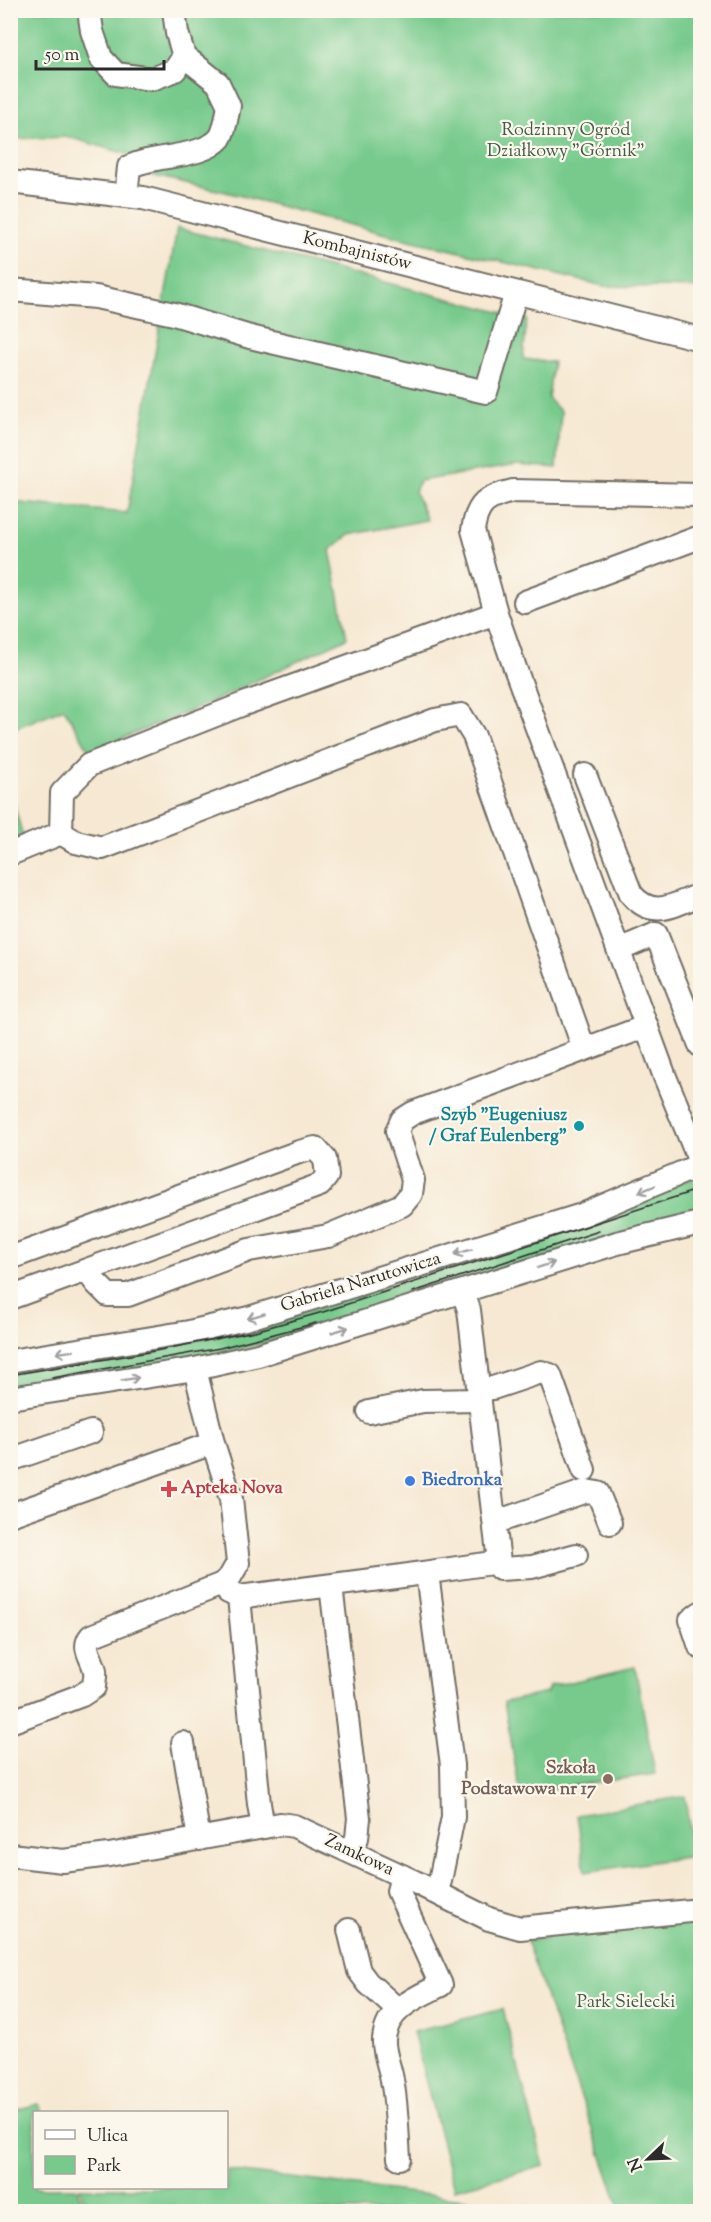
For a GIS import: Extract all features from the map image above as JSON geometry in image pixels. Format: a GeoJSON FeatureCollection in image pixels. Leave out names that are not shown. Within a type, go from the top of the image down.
{"type":"FeatureCollection","features":[{"type":"Feature","properties":{"kind":"street"},"geometry":{"type":"LineString","coordinates":[[89,10],[100,58],[116,74],[152,79],[175,70],[184,56]]}},
{"type":"Feature","properties":{"kind":"street"},"geometry":{"type":"LineString","coordinates":[[126,196],[129,167],[141,162],[206,148],[221,137],[229,106],[218,83],[184,56],[177,33],[174,10]]}},
{"type":"Feature","properties":{"kind":"street","name":"Kombajnistów"},"geometry":{"type":"LineString","coordinates":[[10,182],[126,196],[219,217],[700,339]]}},
{"type":"Feature","properties":{"kind":"street"},"geometry":{"type":"LineString","coordinates":[[10,290],[96,297],[174,314],[250,337],[486,392],[516,293]]}},
{"type":"Feature","properties":{"kind":"street"},"geometry":{"type":"LineString","coordinates":[[700,495],[513,491],[487,500],[480,507],[473,530],[496,613],[646,1026],[700,1163]]}},
{"type":"Feature","properties":{"kind":"street"},"geometry":{"type":"LineString","coordinates":[[525,602],[700,537]]}},
{"type":"Feature","properties":{"kind":"street"},"geometry":{"type":"LineString","coordinates":[[61,832],[62,793],[89,765],[241,705],[496,613]]}},
{"type":"Feature","properties":{"kind":"street"},"geometry":{"type":"LineString","coordinates":[[61,832],[76,842],[102,848],[435,720],[460,715],[474,736],[584,1049]]}},
{"type":"Feature","properties":{"kind":"street"},"geometry":{"type":"LineString","coordinates":[[585,775],[631,894],[639,904],[650,909],[661,909],[700,895]]}},
{"type":"Feature","properties":{"kind":"street"},"geometry":{"type":"LineString","coordinates":[[10,854],[61,832]]}},
{"type":"Feature","properties":{"kind":"street"},"geometry":{"type":"LineString","coordinates":[[619,950],[656,934],[698,1034]]}},
{"type":"Feature","properties":{"kind":"street"},"geometry":{"type":"LineString","coordinates":[[87,1271],[108,1295],[128,1295],[249,1250],[328,1236],[378,1217],[402,1205],[411,1194],[412,1180],[397,1131],[402,1120],[413,1113],[646,1026]]}},
{"type":"Feature","properties":{"kind":"street"},"geometry":{"type":"LineString","coordinates":[[10,1258],[299,1152],[315,1148],[325,1159],[327,1176],[320,1185],[10,1298]]}},
{"type":"Feature","properties":{"kind":"street","name":"Gabriela Narutowicza"},"geometry":{"type":"LineString","coordinates":[[10,1361],[189,1332],[249,1318],[582,1215],[700,1163]]}},
{"type":"Feature","properties":{"kind":"street"},"geometry":{"type":"LineString","coordinates":[[10,1398],[195,1369],[258,1355],[616,1243],[700,1223]]}},
{"type":"Feature","properties":{"kind":"street"},"geometry":{"type":"LineString","coordinates":[[10,1722],[82,1695],[94,1686],[95,1672],[87,1648],[87,1641],[91,1636],[230,1590],[331,1586],[499,1562],[469,1310],[463,1292]]}},
{"type":"Feature","properties":{"kind":"street"},"geometry":{"type":"LineString","coordinates":[[195,1369],[213,1443],[231,1499],[238,1563],[230,1577],[230,1590],[263,1827]]}},
{"type":"Feature","properties":{"kind":"street"},"geometry":{"type":"LineString","coordinates":[[369,1412],[423,1401],[479,1395],[541,1372],[550,1375],[584,1470]]}},
{"type":"Feature","properties":{"kind":"street"},"geometry":{"type":"LineString","coordinates":[[10,1460],[91,1432]]}},
{"type":"Feature","properties":{"kind":"street"},"geometry":{"type":"LineString","coordinates":[[10,1515],[213,1443]]}},
{"type":"Feature","properties":{"kind":"street"},"geometry":{"type":"LineString","coordinates":[[495,1520],[505,1519],[586,1491],[598,1493],[610,1523]]}},
{"type":"Feature","properties":{"kind":"street"},"geometry":{"type":"LineString","coordinates":[[500,1569],[532,1567],[576,1555]]}},
{"type":"Feature","properties":{"kind":"street"},"geometry":{"type":"LineString","coordinates":[[427,1573],[452,1765],[453,1817],[440,1881],[434,1892]]}},
{"type":"Feature","properties":{"kind":"street"},"geometry":{"type":"LineString","coordinates":[[331,1586],[359,1818],[357,1838],[351,1852]]}},
{"type":"Feature","properties":{"kind":"street"},"geometry":{"type":"LineString","coordinates":[[700,1613],[691,1620],[700,1647]]}},
{"type":"Feature","properties":{"kind":"street"},"geometry":{"type":"LineString","coordinates":[[183,1743],[199,1839]]}},
{"type":"Feature","properties":{"kind":"street","name":"Zamkowa"},"geometry":{"type":"LineString","coordinates":[[10,1855],[63,1861],[109,1855],[280,1824],[294,1826],[489,1919],[520,1928],[700,1910]]}},
{"type":"Feature","properties":{"kind":"street"},"geometry":{"type":"LineString","coordinates":[[399,2158],[392,2080],[384,2039],[391,2018],[398,2010],[407,2002],[441,1985],[398,1891],[402,1876]]}},
{"type":"Feature","properties":{"kind":"street"},"geometry":{"type":"LineString","coordinates":[[349,1930],[359,1971],[368,1983],[398,2010]]}},
{"type":"Feature","properties":{"kind":"green space","name":"Rodzinny Ogród Działkowy \"Górnik\""},"geometry":{"type":"Polygon","coordinates":[[[10,11],[700,11],[700,288],[604,286],[137,172],[130,155],[68,137],[11,139],[10,11]]]}},
{"type":"Feature","properties":{"kind":"green space"},"geometry":{"type":"Polygon","coordinates":[[[177,228],[527,319],[523,359],[553,362],[548,398],[561,412],[557,468],[517,465],[419,481],[415,492],[427,520],[349,535],[330,550],[347,638],[218,699],[90,752],[64,708],[11,730],[11,502],[127,513],[177,228]]]}},
{"type":"Feature","properties":{"kind":"green space"},"geometry":{"type":"Polygon","coordinates":[[[10,790],[23,837],[10,842],[10,790]]]}},
{"type":"Feature","properties":{"kind":"green space"},"geometry":{"type":"Polygon","coordinates":[[[700,1174],[700,1214],[262,1344],[194,1359],[11,1389],[11,1370],[178,1343],[287,1318],[609,1214],[700,1174]]]}},
{"type":"Feature","properties":{"kind":"green space"},"geometry":{"type":"Polygon","coordinates":[[[635,1667],[655,1774],[520,1793],[504,1702],[547,1693],[549,1687],[635,1667]]]}},
{"type":"Feature","properties":{"kind":"green space"},"geometry":{"type":"Polygon","coordinates":[[[685,1796],[693,1856],[585,1872],[577,1815],[685,1796]]]}},
{"type":"Feature","properties":{"kind":"green space","name":"Park Sielecki"},"geometry":{"type":"Polygon","coordinates":[[[700,1920],[700,2211],[621,2211],[526,1940],[700,1920]]]}},
{"type":"Feature","properties":{"kind":"green space"},"geometry":{"type":"Polygon","coordinates":[[[503,2009],[544,2166],[454,2189],[413,2032],[503,2009]]]}},
{"type":"Feature","properties":{"kind":"green space"},"geometry":{"type":"Polygon","coordinates":[[[11,2104],[17,2110],[38,2104],[42,2111],[33,2111],[33,2189],[76,2189],[87,2211],[11,2211],[11,2104]]]}},
{"type":"Feature","properties":{"kind":"green space"},"geometry":{"type":"Polygon","coordinates":[[[228,2170],[560,2211],[90,2211],[79,2189],[228,2189],[228,2170]]]}},
{"type":"Feature","properties":{"kind":"tram line"},"geometry":{"type":"LineString","coordinates":[[10,1375],[155,1351],[255,1331],[323,1312],[700,1189]]}},
{"type":"Feature","properties":{"kind":"tram line"},"geometry":{"type":"LineString","coordinates":[[413,1292],[599,1231]]}},
{"type":"Feature","properties":{"kind":"tram line"},"geometry":{"type":"LineString","coordinates":[[52,1378],[220,1348],[316,1323]]}},
{"type":"Feature","properties":{"kind":"place","name":"Szyb \"Eugeniusz / Graf Eulenberg\""},"geometry":{"type":"Point","coordinates":[579,1126]}},
{"type":"Feature","properties":{"kind":"place","name":"Biedronka"},"geometry":{"type":"Point","coordinates":[410,1481]}},
{"type":"Feature","properties":{"kind":"place","name":"Apteka Nova"},"geometry":{"type":"Point","coordinates":[169,1489]}},
{"type":"Feature","properties":{"kind":"place","name":"Szkoła Podstawowa nr 17"},"geometry":{"type":"Point","coordinates":[608,1779]}}]}
